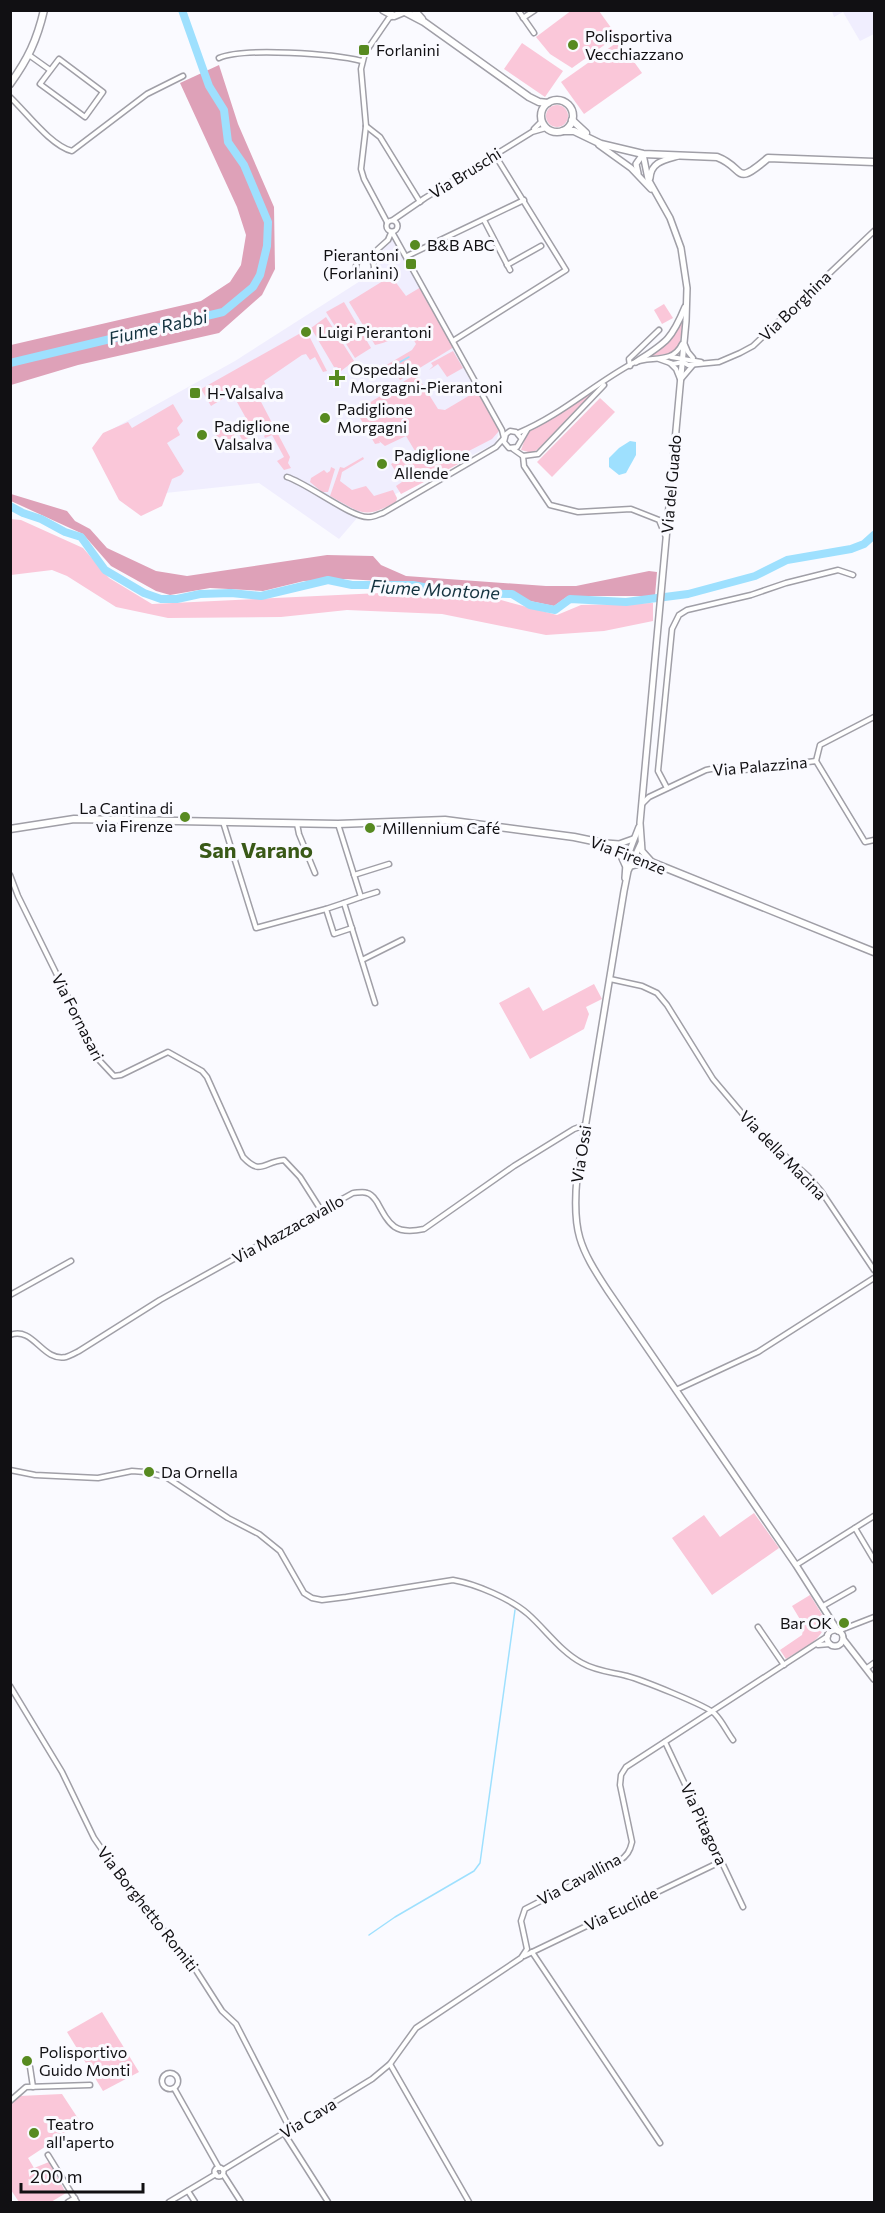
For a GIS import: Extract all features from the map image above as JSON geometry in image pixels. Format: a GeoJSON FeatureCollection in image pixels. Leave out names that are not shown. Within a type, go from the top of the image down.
{"type":"FeatureCollection","features":[{"type":"Feature","properties":{"kind":"main road"},"geometry":{"type":"LineString","coordinates":[[10,84],[30,55],[44,10]]}},
{"type":"Feature","properties":{"kind":"main road"},"geometry":{"type":"LineString","coordinates":[[414,10],[424,22]]}},
{"type":"Feature","properties":{"kind":"main road"},"geometry":{"type":"LineString","coordinates":[[384,11],[394,16],[406,11],[539,102],[548,103],[557,100],[566,103],[572,111],[572,120],[563,131]]}},
{"type":"Feature","properties":{"kind":"main road"},"geometry":{"type":"LineString","coordinates":[[523,93],[542,112]]}},
{"type":"Feature","properties":{"kind":"main road"},"geometry":{"type":"LineString","coordinates":[[548,103],[542,112],[542,121],[546,128],[554,132],[574,131],[596,142],[643,154],[717,157],[737,172],[747,174],[768,158],[874,162]]}},
{"type":"Feature","properties":{"kind":"main road"},"geometry":{"type":"LineString","coordinates":[[572,120],[582,130],[613,147]]}},
{"type":"Feature","properties":{"kind":"main road","name":"Via Firenze"},"geometry":{"type":"LineString","coordinates":[[10,829],[74,819],[338,824],[445,820],[598,842],[874,952]]}},
{"type":"Feature","properties":{"kind":"street"},"geometry":{"type":"LineString","coordinates":[[518,10],[534,33]]}},
{"type":"Feature","properties":{"kind":"street"},"geometry":{"type":"LineString","coordinates":[[524,18],[535,10]]}},
{"type":"Feature","properties":{"kind":"street"},"geometry":{"type":"LineString","coordinates":[[384,11],[384,26]]}},
{"type":"Feature","properties":{"kind":"street"},"geometry":{"type":"LineString","coordinates":[[393,229],[386,226],[387,222],[362,174],[361,159],[366,126],[361,75],[362,61],[389,18],[394,16]]}},
{"type":"Feature","properties":{"kind":"street"},"geometry":{"type":"LineString","coordinates":[[219,58],[248,52],[362,61]]}},
{"type":"Feature","properties":{"kind":"street"},"geometry":{"type":"LineString","coordinates":[[30,55],[50,70]]}},
{"type":"Feature","properties":{"kind":"street"},"geometry":{"type":"LineString","coordinates":[[58,58],[104,92],[85,117],[40,84],[50,70],[58,58]]}},
{"type":"Feature","properties":{"kind":"street"},"geometry":{"type":"LineString","coordinates":[[10,97],[56,143],[72,151],[147,94],[183,76]]}},
{"type":"Feature","properties":{"kind":"street","name":"Via Bruschi"},"geometry":{"type":"LineString","coordinates":[[400,218],[420,202],[532,132],[542,121]]}},
{"type":"Feature","properties":{"kind":"street"},"geometry":{"type":"LineString","coordinates":[[366,126],[380,137],[420,202]]}},
{"type":"Feature","properties":{"kind":"street","name":"Via Bruschi"},"geometry":{"type":"LineString","coordinates":[[532,132],[546,128]]}},
{"type":"Feature","properties":{"kind":"street"},"geometry":{"type":"LineString","coordinates":[[365,136],[374,132]]}},
{"type":"Feature","properties":{"kind":"street"},"geometry":{"type":"LineString","coordinates":[[596,142],[624,162],[656,195]]}},
{"type":"Feature","properties":{"kind":"street"},"geometry":{"type":"LineString","coordinates":[[642,179],[636,170],[636,164],[643,154]]}},
{"type":"Feature","properties":{"kind":"street","name":"Via del Guado"},"geometry":{"type":"LineString","coordinates":[[643,154],[656,195],[670,218],[681,248],[685,266],[687,303],[640,823],[641,843],[646,856],[654,865]]}},
{"type":"Feature","properties":{"kind":"street"},"geometry":{"type":"LineString","coordinates":[[453,341],[566,270],[495,155]]}},
{"type":"Feature","properties":{"kind":"street"},"geometry":{"type":"LineString","coordinates":[[652,185],[651,173],[655,165],[678,156]]}},
{"type":"Feature","properties":{"kind":"street"},"geometry":{"type":"LineString","coordinates":[[407,256],[524,200]]}},
{"type":"Feature","properties":{"kind":"street"},"geometry":{"type":"LineString","coordinates":[[387,222],[400,218]]}},
{"type":"Feature","properties":{"kind":"street"},"geometry":{"type":"LineString","coordinates":[[370,259],[386,241],[400,218]]}},
{"type":"Feature","properties":{"kind":"street"},"geometry":{"type":"LineString","coordinates":[[393,220],[396,239],[502,430],[509,448],[515,448],[521,443],[520,435]]}},
{"type":"Feature","properties":{"kind":"street"},"geometry":{"type":"LineString","coordinates":[[484,220],[510,270]]}},
{"type":"Feature","properties":{"kind":"street","name":"Via Borghina"},"geometry":{"type":"LineString","coordinates":[[682,361],[693,365],[719,362],[753,346],[874,231]]}},
{"type":"Feature","properties":{"kind":"street"},"geometry":{"type":"LineString","coordinates":[[507,265],[541,246]]}},
{"type":"Feature","properties":{"kind":"street"},"geometry":{"type":"LineString","coordinates":[[363,258],[370,259],[374,267],[372,272],[361,275],[357,271],[358,263],[363,258]]}},
{"type":"Feature","properties":{"kind":"street"},"geometry":{"type":"LineString","coordinates":[[520,435],[664,344],[672,335],[687,303]]}},
{"type":"Feature","properties":{"kind":"street"},"geometry":{"type":"LineString","coordinates":[[633,364],[629,359],[659,330]]}},
{"type":"Feature","properties":{"kind":"street"},"geometry":{"type":"LineString","coordinates":[[633,364],[670,357],[679,351],[684,341]]}},
{"type":"Feature","properties":{"kind":"street"},"geometry":{"type":"LineString","coordinates":[[684,341],[687,352],[695,360]]}},
{"type":"Feature","properties":{"kind":"street"},"geometry":{"type":"LineString","coordinates":[[670,357],[682,361]]}},
{"type":"Feature","properties":{"kind":"street"},"geometry":{"type":"LineString","coordinates":[[659,359],[678,364],[688,358],[705,363]]}},
{"type":"Feature","properties":{"kind":"street"},"geometry":{"type":"LineString","coordinates":[[669,362],[676,369],[681,380]]}},
{"type":"Feature","properties":{"kind":"street"},"geometry":{"type":"LineString","coordinates":[[681,380],[684,373],[693,365]]}},
{"type":"Feature","properties":{"kind":"street"},"geometry":{"type":"LineString","coordinates":[[521,455],[538,454],[608,380]]}},
{"type":"Feature","properties":{"kind":"street"},"geometry":{"type":"LineString","coordinates":[[287,477],[299,481],[368,518],[383,513],[499,445],[510,431],[520,435]]}},
{"type":"Feature","properties":{"kind":"street"},"geometry":{"type":"LineString","coordinates":[[515,448],[550,505],[578,512],[631,509],[659,520],[666,539]]}},
{"type":"Feature","properties":{"kind":"street"},"geometry":{"type":"LineString","coordinates":[[667,788],[658,771],[672,629],[679,615],[687,610],[751,595],[786,583],[838,570],[853,574]]}},
{"type":"Feature","properties":{"kind":"street"},"geometry":{"type":"LineString","coordinates":[[816,761],[820,745],[874,717]]}},
{"type":"Feature","properties":{"kind":"street","name":"Via Palazzina"},"geometry":{"type":"LineString","coordinates":[[643,803],[649,797],[706,770],[721,767],[736,771],[816,761],[865,842],[874,840]]}},
{"type":"Feature","properties":{"kind":"street"},"geometry":{"type":"LineString","coordinates":[[223,822],[256,928],[377,892]]}},
{"type":"Feature","properties":{"kind":"street"},"geometry":{"type":"LineString","coordinates":[[297,823],[299,834],[315,873]]}},
{"type":"Feature","properties":{"kind":"street","name":"Via del Guado"},"geometry":{"type":"LineString","coordinates":[[632,855],[633,839],[640,823]]}},
{"type":"Feature","properties":{"kind":"street"},"geometry":{"type":"LineString","coordinates":[[338,824],[361,897]]}},
{"type":"Feature","properties":{"kind":"street"},"geometry":{"type":"LineString","coordinates":[[598,842],[619,844],[633,839]]}},
{"type":"Feature","properties":{"kind":"street"},"geometry":{"type":"LineString","coordinates":[[598,842],[616,851],[628,866],[643,863],[654,865]]}},
{"type":"Feature","properties":{"kind":"street","name":"Via del Guado"},"geometry":{"type":"LineString","coordinates":[[632,855],[641,843]]}},
{"type":"Feature","properties":{"kind":"street","name":"Via Ossi"},"geometry":{"type":"LineString","coordinates":[[632,855],[628,866],[574,1201],[578,1237],[589,1262],[796,1565],[830,1620],[874,1679]]}},
{"type":"Feature","properties":{"kind":"street"},"geometry":{"type":"LineString","coordinates":[[354,875],[389,864]]}},
{"type":"Feature","properties":{"kind":"street","name":"Via Fornasari"},"geometry":{"type":"LineString","coordinates":[[10,875],[51,965],[99,1060],[106,1069],[114,1076],[121,1075],[164,1053],[174,1053],[207,1077],[243,1157],[254,1167],[260,1168],[284,1160],[300,1177],[321,1209]]}},
{"type":"Feature","properties":{"kind":"street"},"geometry":{"type":"LineString","coordinates":[[344,903],[375,1003]]}},
{"type":"Feature","properties":{"kind":"street"},"geometry":{"type":"LineString","coordinates":[[326,909],[334,934],[352,928]]}},
{"type":"Feature","properties":{"kind":"street"},"geometry":{"type":"LineString","coordinates":[[362,960],[402,940]]}},
{"type":"Feature","properties":{"kind":"street","name":"Via della Macina"},"geometry":{"type":"LineString","coordinates":[[610,979],[642,986],[657,993],[667,1005],[713,1079],[757,1131],[808,1176],[821,1191],[874,1270]]}},
{"type":"Feature","properties":{"kind":"street","name":"Via Mazzacavallo"},"geometry":{"type":"LineString","coordinates":[[10,1335],[16,1333],[28,1336],[48,1354],[65,1357],[79,1351],[160,1300],[353,1193],[366,1192],[373,1196],[387,1221],[396,1229],[409,1232],[424,1229],[514,1166],[574,1129],[585,1125]]}},
{"type":"Feature","properties":{"kind":"street"},"geometry":{"type":"LineString","coordinates":[[10,1295],[70,1261]]}},
{"type":"Feature","properties":{"kind":"street"},"geometry":{"type":"LineString","coordinates":[[676,1390],[758,1352],[874,1278]]}},
{"type":"Feature","properties":{"kind":"street"},"geometry":{"type":"LineString","coordinates":[[10,1470],[35,1475],[98,1478],[146,1472],[166,1477],[228,1518],[259,1534],[280,1551],[304,1593],[312,1598],[322,1600],[346,1597],[453,1580],[467,1583],[512,1603],[527,1613],[562,1648],[581,1663],[600,1671],[628,1676],[714,1712],[733,1740]]}},
{"type":"Feature","properties":{"kind":"street"},"geometry":{"type":"LineString","coordinates":[[796,1565],[874,1516]]}},
{"type":"Feature","properties":{"kind":"street"},"geometry":{"type":"LineString","coordinates":[[855,1528],[874,1560]]}},
{"type":"Feature","properties":{"kind":"street"},"geometry":{"type":"LineString","coordinates":[[823,1606],[853,1589]]}},
{"type":"Feature","properties":{"kind":"street"},"geometry":{"type":"LineString","coordinates":[[853,1650],[833,1645],[848,1628],[874,1617]]}},
{"type":"Feature","properties":{"kind":"street","name":"Via Ossi"},"geometry":{"type":"LineString","coordinates":[[830,1620],[829,1634],[833,1645]]}},
{"type":"Feature","properties":{"kind":"street"},"geometry":{"type":"LineString","coordinates":[[758,1627],[784,1665]]}},
{"type":"Feature","properties":{"kind":"street"},"geometry":{"type":"LineString","coordinates":[[829,1634],[841,1634]]}},
{"type":"Feature","properties":{"kind":"street","name":"Via Cavallina"},"geometry":{"type":"LineString","coordinates":[[521,1958],[527,1949],[521,1921],[525,1909],[619,1861],[630,1850],[632,1842],[620,1785],[621,1775],[626,1767],[817,1645],[829,1634]]}},
{"type":"Feature","properties":{"kind":"street","name":"Via Cavallina"},"geometry":{"type":"LineString","coordinates":[[817,1645],[833,1645]]}},
{"type":"Feature","properties":{"kind":"street"},"geometry":{"type":"LineString","coordinates":[[867,1668],[874,1663]]}},
{"type":"Feature","properties":{"kind":"street","name":"Via Borghetto Romiti"},"geometry":{"type":"LineString","coordinates":[[10,1686],[62,1772],[94,1838],[133,1894],[190,1961],[222,2011],[236,2024],[290,2129]]}},
{"type":"Feature","properties":{"kind":"street","name":"Via Pitagora"},"geometry":{"type":"LineString","coordinates":[[665,1742],[743,1907]]}},
{"type":"Feature","properties":{"kind":"street","name":"Via Euclide"},"geometry":{"type":"LineString","coordinates":[[521,1958],[722,1861]]}},
{"type":"Feature","properties":{"kind":"street"},"geometry":{"type":"LineString","coordinates":[[532,1952],[660,2143]]}},
{"type":"Feature","properties":{"kind":"street"},"geometry":{"type":"LineString","coordinates":[[469,2202],[390,2064],[416,2028],[521,1958]]}},
{"type":"Feature","properties":{"kind":"street","name":"Via Cava"},"geometry":{"type":"LineString","coordinates":[[222,2171],[372,2079],[390,2064]]}},
{"type":"Feature","properties":{"kind":"street"},"geometry":{"type":"LineString","coordinates":[[30,2067],[33,2086]]}},
{"type":"Feature","properties":{"kind":"street"},"geometry":{"type":"LineString","coordinates":[[167,2073],[177,2076],[178,2083],[174,2088],[164,2085],[163,2077],[167,2073]]}},
{"type":"Feature","properties":{"kind":"street"},"geometry":{"type":"LineString","coordinates":[[10,2101],[26,2087],[90,2085]]}},
{"type":"Feature","properties":{"kind":"street"},"geometry":{"type":"LineString","coordinates":[[174,2088],[241,2202]]}},
{"type":"Feature","properties":{"kind":"street"},"geometry":{"type":"LineString","coordinates":[[284,2133],[328,2202]]}},
{"type":"Feature","properties":{"kind":"street"},"geometry":{"type":"LineString","coordinates":[[48,2155],[76,2200],[68,2202]]}},
{"type":"Feature","properties":{"kind":"street"},"geometry":{"type":"LineString","coordinates":[[170,2202],[216,2174],[215,2170],[222,2171]]}},
{"type":"Feature","properties":{"kind":"street"},"geometry":{"type":"LineString","coordinates":[[188,2191],[195,2202]]}},
{"type":"Feature","properties":{"kind":"shaded area","name":"Polisportiva Vecchiazzano"},"geometry":{"type":"Polygon","coordinates":[[[572,10],[599,11],[617,36],[572,68],[550,54],[536,37],[572,10]]]}},
{"type":"Feature","properties":{"kind":"shaded area"},"geometry":{"type":"Polygon","coordinates":[[[832,11],[874,11],[874,34],[860,41],[843,12],[834,17],[832,11]]]}},
{"type":"Feature","properties":{"kind":"shaded area"},"geometry":{"type":"Polygon","coordinates":[[[619,41],[642,73],[584,114],[561,82],[619,41]]]}},
{"type":"Feature","properties":{"kind":"shaded area"},"geometry":{"type":"Polygon","coordinates":[[[522,43],[563,71],[545,97],[504,69],[522,43]]]}},
{"type":"Feature","properties":{"kind":"shaded area"},"geometry":{"type":"Polygon","coordinates":[[[219,65],[238,124],[274,207],[275,269],[262,295],[219,333],[78,365],[11,385],[11,345],[201,301],[230,282],[241,265],[246,235],[237,207],[180,83],[219,65]]]}},
{"type":"Feature","properties":{"kind":"shaded area"},"geometry":{"type":"Polygon","coordinates":[[[553,105],[561,105],[568,112],[568,120],[561,127],[553,127],[546,120],[546,112],[553,105]]]}},
{"type":"Feature","properties":{"kind":"shaded area","name":"Ospedale Morgagni-Pierantoni"},"geometry":{"type":"Polygon","coordinates":[[[391,234],[499,431],[496,443],[364,510],[339,539],[259,483],[156,494],[109,431],[235,361],[379,269],[379,255],[391,234]]]}},
{"type":"Feature","properties":{"kind":"shaded area"},"geometry":{"type":"Polygon","coordinates":[[[391,276],[406,296],[421,287],[454,347],[400,380],[394,371],[383,367],[412,350],[416,344],[411,335],[375,345],[349,302],[391,276]]]}},
{"type":"Feature","properties":{"kind":"shaded area"},"geometry":{"type":"Polygon","coordinates":[[[344,302],[371,348],[355,358],[326,312],[344,302]]]}},
{"type":"Feature","properties":{"kind":"shaded area"},"geometry":{"type":"Polygon","coordinates":[[[664,304],[673,318],[662,324],[654,310],[664,304]]]}},
{"type":"Feature","properties":{"kind":"shaded area"},"geometry":{"type":"Polygon","coordinates":[[[326,317],[354,361],[341,371],[334,367],[311,328],[326,317]]]}},
{"type":"Feature","properties":{"kind":"shaded area"},"geometry":{"type":"Polygon","coordinates":[[[683,318],[680,343],[674,353],[646,357],[668,340],[683,318]]]}},
{"type":"Feature","properties":{"kind":"shaded area"},"geometry":{"type":"Polygon","coordinates":[[[306,330],[327,371],[323,372],[315,357],[310,360],[306,354],[302,355],[264,381],[269,393],[260,400],[290,457],[288,463],[291,468],[284,470],[277,461],[284,457],[272,435],[265,438],[266,434],[262,427],[243,441],[233,424],[247,420],[232,393],[211,406],[201,389],[306,330]]]}},
{"type":"Feature","properties":{"kind":"shaded area"},"geometry":{"type":"Polygon","coordinates":[[[453,351],[463,368],[447,377],[438,364],[429,370],[433,366],[431,363],[453,351]]]}},
{"type":"Feature","properties":{"kind":"shaded area"},"geometry":{"type":"Polygon","coordinates":[[[416,374],[438,409],[445,410],[477,391],[499,431],[492,439],[461,455],[464,461],[401,494],[396,486],[402,482],[391,464],[415,451],[406,436],[385,446],[379,441],[380,443],[375,444],[356,411],[416,374]]]}},
{"type":"Feature","properties":{"kind":"shaded area"},"geometry":{"type":"Polygon","coordinates":[[[596,390],[538,449],[532,453],[521,450],[527,433],[596,390]]]}},
{"type":"Feature","properties":{"kind":"shaded area"},"geometry":{"type":"Polygon","coordinates":[[[600,398],[615,412],[552,477],[537,462],[600,398]]]}},
{"type":"Feature","properties":{"kind":"shaded area"},"geometry":{"type":"Polygon","coordinates":[[[173,404],[183,421],[177,428],[180,435],[167,443],[184,471],[172,479],[162,506],[141,516],[119,500],[92,448],[103,433],[128,422],[132,428],[173,404]]]}},
{"type":"Feature","properties":{"kind":"shaded area"},"geometry":{"type":"Polygon","coordinates":[[[227,424],[235,435],[233,437],[238,445],[230,450],[224,445],[222,438],[217,437],[216,434],[227,424]]]}},
{"type":"Feature","properties":{"kind":"shaded area"},"geometry":{"type":"Polygon","coordinates":[[[363,457],[364,459],[342,472],[340,481],[352,490],[366,486],[374,496],[393,490],[397,498],[396,502],[376,511],[363,512],[330,496],[340,467],[344,468],[363,457]]]}},
{"type":"Feature","properties":{"kind":"shaded area"},"geometry":{"type":"Polygon","coordinates":[[[331,467],[335,469],[328,492],[322,492],[310,482],[311,478],[324,470],[327,473],[331,467]]]}},
{"type":"Feature","properties":{"kind":"shaded area"},"geometry":{"type":"Polygon","coordinates":[[[11,494],[67,511],[75,521],[90,529],[107,548],[156,571],[187,576],[327,555],[373,556],[381,565],[406,576],[546,586],[576,586],[649,571],[657,572],[655,596],[568,596],[554,606],[530,601],[511,591],[345,579],[304,581],[263,591],[210,588],[170,595],[156,591],[111,566],[83,534],[11,501],[11,494]]]}},
{"type":"Feature","properties":{"kind":"shaded area"},"geometry":{"type":"Polygon","coordinates":[[[10,519],[21,520],[83,548],[109,578],[152,604],[401,592],[501,600],[557,615],[581,605],[653,603],[653,621],[604,631],[546,635],[442,614],[347,610],[281,617],[168,618],[116,607],[67,576],[52,570],[11,575],[10,519]]]}},
{"type":"Feature","properties":{"kind":"shaded area"},"geometry":{"type":"Polygon","coordinates":[[[594,984],[602,999],[586,1007],[589,1014],[584,1029],[530,1059],[499,1003],[529,987],[543,1011],[594,984]]]}},
{"type":"Feature","properties":{"kind":"shaded area"},"geometry":{"type":"Polygon","coordinates":[[[754,1513],[779,1548],[712,1595],[672,1538],[704,1515],[720,1537],[754,1513]]]}},
{"type":"Feature","properties":{"kind":"shaded area"},"geometry":{"type":"Polygon","coordinates":[[[810,1595],[826,1621],[824,1628],[810,1644],[786,1659],[780,1650],[802,1635],[804,1626],[792,1606],[810,1595]]]}},
{"type":"Feature","properties":{"kind":"shaded area"},"geometry":{"type":"Polygon","coordinates":[[[102,2012],[139,2072],[103,2091],[67,2032],[102,2012]]]}},
{"type":"Feature","properties":{"kind":"shaded area"},"geometry":{"type":"Polygon","coordinates":[[[62,2094],[81,2123],[28,2158],[34,2168],[49,2162],[66,2193],[51,2202],[19,2202],[11,2190],[10,2104],[19,2096],[62,2094]]]}},
{"type":"Feature","properties":{"kind":"water"},"geometry":{"type":"Polygon","coordinates":[[[630,441],[636,442],[636,455],[626,473],[619,475],[609,467],[609,458],[630,441]]]}},
{"type":"Feature","properties":{"kind":"waterway","name":"Fiume Rabbi"},"geometry":{"type":"LineString","coordinates":[[10,363],[223,312],[253,287],[260,275],[267,246],[268,222],[244,165],[228,142],[224,110],[209,86],[182,10]]}},
{"type":"Feature","properties":{"kind":"waterway"},"geometry":{"type":"LineString","coordinates":[[400,362],[409,357]]}},
{"type":"Feature","properties":{"kind":"waterway"},"geometry":{"type":"LineString","coordinates":[[387,369],[396,364]]}},
{"type":"Feature","properties":{"kind":"waterway","name":"Fiume Montone"},"geometry":{"type":"LineString","coordinates":[[10,506],[65,532],[81,537],[105,570],[144,593],[161,599],[231,593],[261,596],[328,580],[352,585],[413,585],[455,593],[512,594],[530,605],[555,610],[570,599],[626,602],[688,594],[755,576],[787,560],[851,549],[864,544],[874,535]]}},
{"type":"Feature","properties":{"kind":"waterway"},"geometry":{"type":"LineString","coordinates":[[369,1935],[395,1917],[474,1871],[480,1863],[515,1610]]}},
{"type":"Feature","properties":{"kind":"place","name":"Polisportiva Vecchiazzano"},"geometry":{"type":"Point","coordinates":[573,45]}},
{"type":"Feature","properties":{"kind":"place","name":"Forlanini"},"geometry":{"type":"Point","coordinates":[364,50]}},
{"type":"Feature","properties":{"kind":"place","name":"B&B ABC"},"geometry":{"type":"Point","coordinates":[415,245]}},
{"type":"Feature","properties":{"kind":"place","name":"Pierantoni (Forlanini)"},"geometry":{"type":"Point","coordinates":[411,264]}},
{"type":"Feature","properties":{"kind":"place","name":"Luigi Pierantoni"},"geometry":{"type":"Point","coordinates":[306,332]}},
{"type":"Feature","properties":{"kind":"place","name":"Ospedale Morgagni-Pierantoni"},"geometry":{"type":"Point","coordinates":[337,378]}},
{"type":"Feature","properties":{"kind":"place","name":"H-Valsalva"},"geometry":{"type":"Point","coordinates":[195,393]}},
{"type":"Feature","properties":{"kind":"place","name":"Padiglione Morgagni"},"geometry":{"type":"Point","coordinates":[325,418]}},
{"type":"Feature","properties":{"kind":"place","name":"Padiglione Valsalva"},"geometry":{"type":"Point","coordinates":[202,435]}},
{"type":"Feature","properties":{"kind":"place","name":"Padiglione Allende"},"geometry":{"type":"Point","coordinates":[382,464]}},
{"type":"Feature","properties":{"kind":"place","name":"La Cantina di via Firenze"},"geometry":{"type":"Point","coordinates":[185,817]}},
{"type":"Feature","properties":{"kind":"place","name":"Millennium Café"},"geometry":{"type":"Point","coordinates":[370,828]}},
{"type":"Feature","properties":{"kind":"place","name":"Da Ornella"},"geometry":{"type":"Point","coordinates":[149,1472]}},
{"type":"Feature","properties":{"kind":"place","name":"Bar OK"},"geometry":{"type":"Point","coordinates":[844,1623]}},
{"type":"Feature","properties":{"kind":"place","name":"Polisportivo Guido Monti"},"geometry":{"type":"Point","coordinates":[27,2061]}},
{"type":"Feature","properties":{"kind":"place","name":"Teatro all'aperto"},"geometry":{"type":"Point","coordinates":[34,2133]}},
{"type":"Feature","properties":{"kind":"district","name":"San Varano"},"geometry":{"type":"Point","coordinates":[256,850]}}]}
